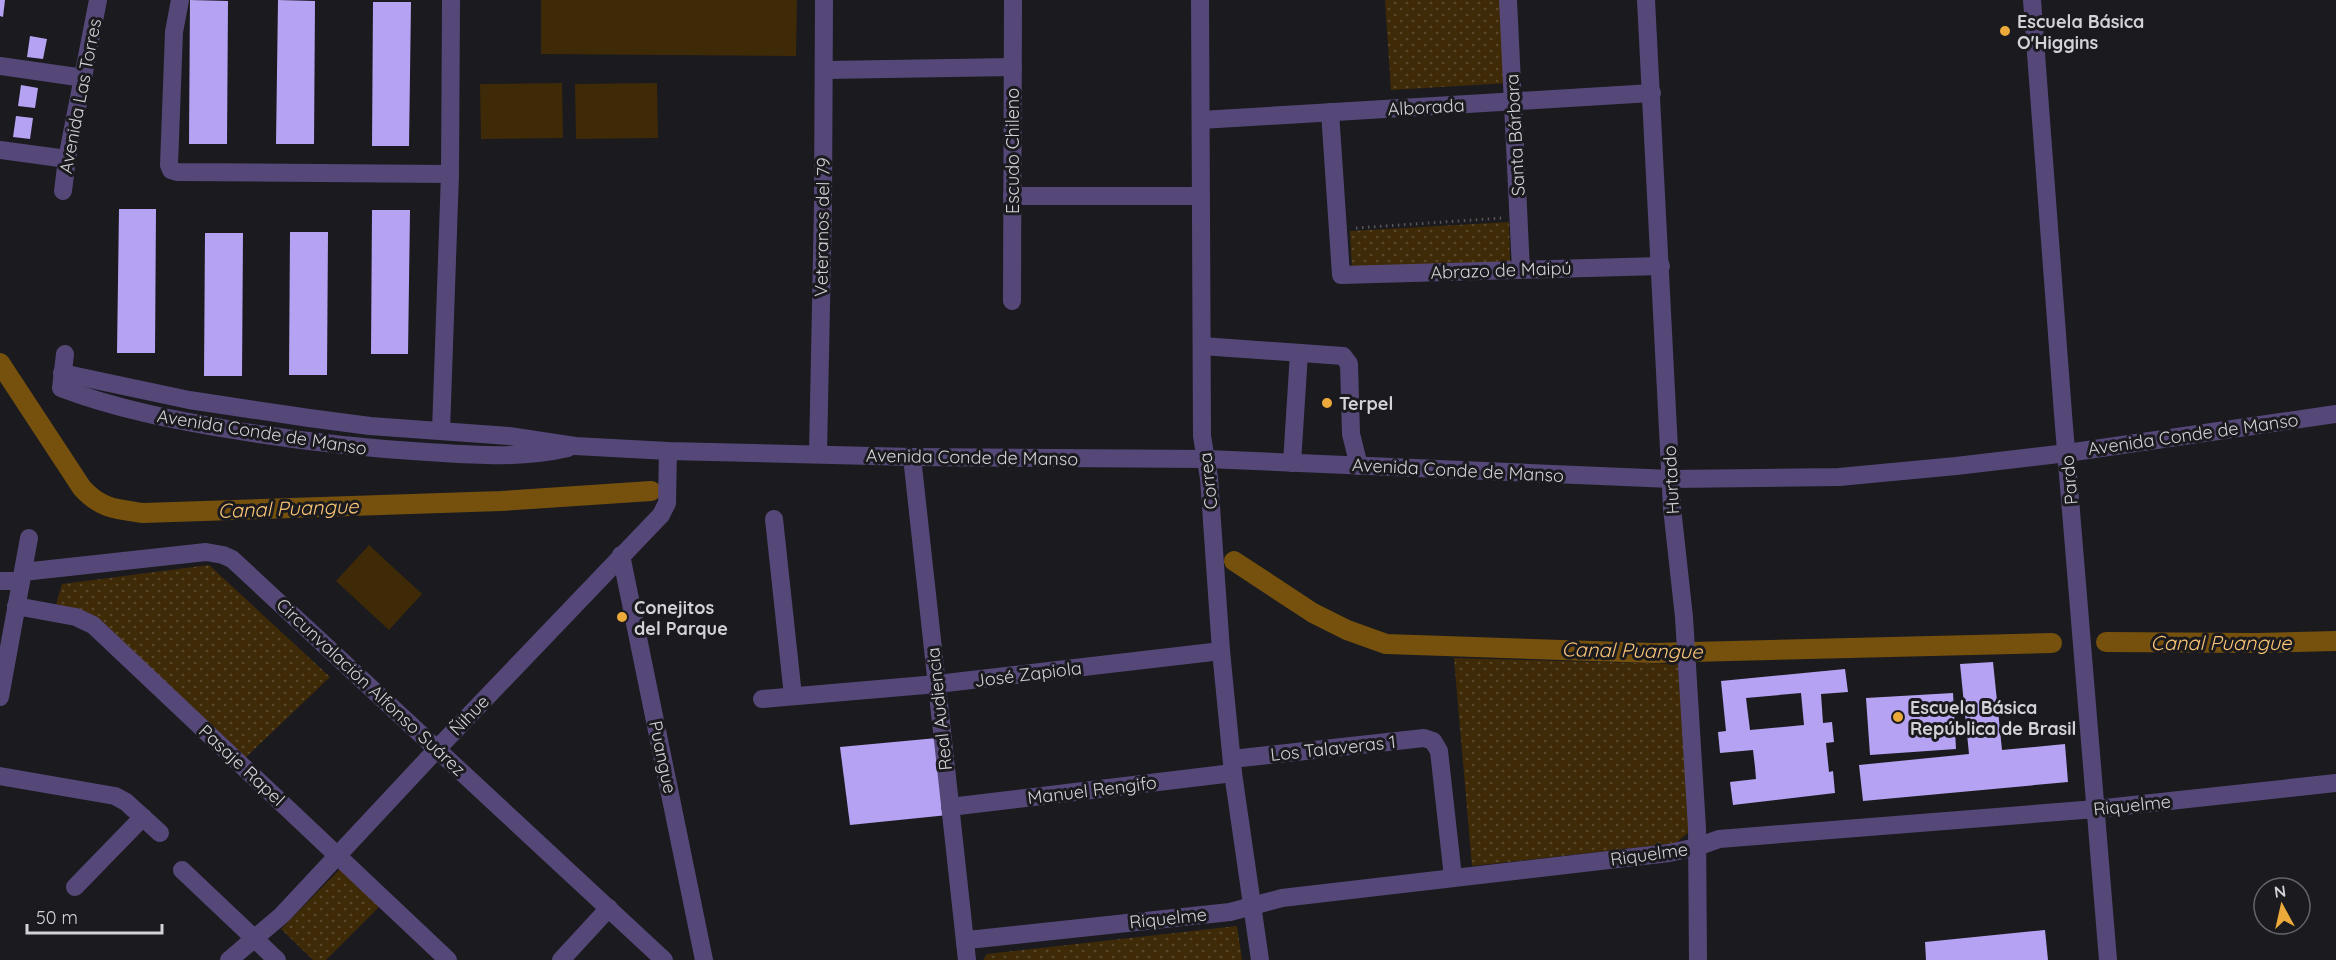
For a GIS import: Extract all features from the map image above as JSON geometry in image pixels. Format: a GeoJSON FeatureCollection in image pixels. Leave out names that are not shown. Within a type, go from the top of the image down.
{"type":"FeatureCollection","features":[{"type":"Feature","properties":{"kind":"street"},"geometry":{"type":"LineString","coordinates":[[180,0],[174,32],[169,165],[171,170],[177,172],[450,174]]}},
{"type":"Feature","properties":{"kind":"street"},"geometry":{"type":"LineString","coordinates":[[441,431],[450,174],[451,0]]}},
{"type":"Feature","properties":{"kind":"street","name":"Veteranos del 79"},"geometry":{"type":"LineString","coordinates":[[818,454],[825,70],[824,0]]}},
{"type":"Feature","properties":{"kind":"street","name":"Escudo Chileno"},"geometry":{"type":"LineString","coordinates":[[1012,301],[1013,0]]}},
{"type":"Feature","properties":{"kind":"street"},"geometry":{"type":"LineString","coordinates":[[1200,0],[1212,0]]}},
{"type":"Feature","properties":{"kind":"street","name":"Correa"},"geometry":{"type":"LineString","coordinates":[[1200,0],[1202,436],[1207,459],[1221,651],[1233,766],[1260,960]]}},
{"type":"Feature","properties":{"kind":"street","name":"Santa Bárbara"},"geometry":{"type":"LineString","coordinates":[[1508,0],[1521,270]]}},
{"type":"Feature","properties":{"kind":"street","name":"Hurtado"},"geometry":{"type":"LineString","coordinates":[[1646,0],[1672,508],[1687,668],[1697,847],[1698,960]]}},
{"type":"Feature","properties":{"kind":"street","name":"Pardo"},"geometry":{"type":"LineString","coordinates":[[2032,0],[2108,960]]}},
{"type":"Feature","properties":{"kind":"street","name":"Avenida Las Torres"},"geometry":{"type":"LineString","coordinates":[[63,191],[96,1]]}},
{"type":"Feature","properties":{"kind":"street"},"geometry":{"type":"LineString","coordinates":[[0,66],[84,78]]}},
{"type":"Feature","properties":{"kind":"street"},"geometry":{"type":"LineString","coordinates":[[825,70],[1012,68]]}},
{"type":"Feature","properties":{"kind":"street","name":"Alborada"},"geometry":{"type":"LineString","coordinates":[[1201,120],[1652,93]]}},
{"type":"Feature","properties":{"kind":"street"},"geometry":{"type":"LineString","coordinates":[[1330,112],[1338,229]]}},
{"type":"Feature","properties":{"kind":"street"},"geometry":{"type":"LineString","coordinates":[[0,150],[67,159]]}},
{"type":"Feature","properties":{"kind":"street"},"geometry":{"type":"LineString","coordinates":[[1012,196],[1201,196]]}},
{"type":"Feature","properties":{"kind":"street","name":"Abrazo de Maipú"},"geometry":{"type":"LineString","coordinates":[[1338,229],[1341,275],[1661,266]]}},
{"type":"Feature","properties":{"kind":"street"},"geometry":{"type":"LineString","coordinates":[[1202,346],[1339,354],[1347,360],[1350,369],[1351,434],[1359,466]]}},
{"type":"Feature","properties":{"kind":"street"},"geometry":{"type":"LineString","coordinates":[[1292,463],[1299,353]]}},
{"type":"Feature","properties":{"kind":"street"},"geometry":{"type":"LineString","coordinates":[[61,381],[65,354]]}},
{"type":"Feature","properties":{"kind":"street","name":"Avenida Conde de Manso"},"geometry":{"type":"LineString","coordinates":[[61,381],[370,426],[518,437],[575,446],[668,451],[912,457],[1207,459],[1671,479],[1839,477],[2067,453],[2336,414]]}},
{"type":"Feature","properties":{"kind":"street","name":"Avenida Conde de Manso"},"geometry":{"type":"LineString","coordinates":[[61,381],[107,404],[171,419],[327,445],[480,455],[525,455],[575,446]]}},
{"type":"Feature","properties":{"kind":"street","name":"Ñihue"},"geometry":{"type":"LineString","coordinates":[[229,960],[282,915],[621,555],[661,516],[667,503],[668,451]]}},
{"type":"Feature","properties":{"kind":"street","name":"Real Audiencia"},"geometry":{"type":"LineString","coordinates":[[912,457],[966,952]]}},
{"type":"Feature","properties":{"kind":"street"},"geometry":{"type":"LineString","coordinates":[[774,519],[793,696]]}},
{"type":"Feature","properties":{"kind":"street"},"geometry":{"type":"LineString","coordinates":[[0,697],[29,538]]}},
{"type":"Feature","properties":{"kind":"street","name":"Circunvalación Alfonso Suárez"},"geometry":{"type":"LineString","coordinates":[[0,580],[198,552],[223,555],[240,566],[664,960]]}},
{"type":"Feature","properties":{"kind":"street","name":"Puangue"},"geometry":{"type":"LineString","coordinates":[[621,555],[704,960]]}},
{"type":"Feature","properties":{"kind":"street","name":"Pasaje Rapel"},"geometry":{"type":"LineString","coordinates":[[16,606],[76,617],[93,626],[448,960]]}},
{"type":"Feature","properties":{"kind":"street","name":"José Zapiola"},"geometry":{"type":"LineString","coordinates":[[762,699],[937,684],[1221,651]]}},
{"type":"Feature","properties":{"kind":"street","name":"Los Talaveras 1"},"geometry":{"type":"LineString","coordinates":[[1233,766],[1424,738],[1433,741],[1439,751],[1453,878]]}},
{"type":"Feature","properties":{"kind":"street","name":"Manuel Rengifo"},"geometry":{"type":"LineString","coordinates":[[950,807],[1233,766]]}},
{"type":"Feature","properties":{"kind":"street"},"geometry":{"type":"LineString","coordinates":[[0,776],[115,796],[126,802],[160,833]]}},
{"type":"Feature","properties":{"kind":"street","name":"Riquelme"},"geometry":{"type":"LineString","coordinates":[[966,952],[968,940],[1230,912],[1282,898],[1669,853],[1719,839],[2096,809],[2336,783]]}},
{"type":"Feature","properties":{"kind":"street"},"geometry":{"type":"LineString","coordinates":[[75,887],[143,817]]}},
{"type":"Feature","properties":{"kind":"street"},"geometry":{"type":"LineString","coordinates":[[182,870],[277,960]]}},
{"type":"Feature","properties":{"kind":"street"},"geometry":{"type":"LineString","coordinates":[[561,960],[609,908]]}},
{"type":"Feature","properties":{"kind":"path"},"geometry":{"type":"LineString","coordinates":[[1338,229],[1518,217]]}},
{"type":"Feature","properties":{"kind":"shaded area"},"geometry":{"type":"Polygon","coordinates":[[[541,0],[797,0],[796,56],[541,54],[541,0]]]}},
{"type":"Feature","properties":{"kind":"shaded area"},"geometry":{"type":"Polygon","coordinates":[[[1385,0],[1504,0],[1508,83],[1391,90],[1385,0]]]}},
{"type":"Feature","properties":{"kind":"shaded area"},"geometry":{"type":"Polygon","coordinates":[[[562,83],[563,138],[481,139],[480,84],[562,83]]]}},
{"type":"Feature","properties":{"kind":"shaded area"},"geometry":{"type":"Polygon","coordinates":[[[657,83],[658,138],[576,139],[575,84],[657,83]]]}},
{"type":"Feature","properties":{"kind":"shaded area"},"geometry":{"type":"Polygon","coordinates":[[[1509,222],[1510,261],[1352,270],[1350,231],[1509,222]]]}},
{"type":"Feature","properties":{"kind":"shaded area"},"geometry":{"type":"Polygon","coordinates":[[[369,545],[422,594],[389,630],[336,581],[369,545]]]}},
{"type":"Feature","properties":{"kind":"shaded area"},"geometry":{"type":"Polygon","coordinates":[[[209,565],[330,677],[245,758],[56,605],[62,584],[209,565]]]}},
{"type":"Feature","properties":{"kind":"shaded area"},"geometry":{"type":"Polygon","coordinates":[[[1454,658],[1678,664],[1689,832],[1676,843],[1472,866],[1454,658]]]}},
{"type":"Feature","properties":{"kind":"shaded area"},"geometry":{"type":"Polygon","coordinates":[[[343,866],[382,904],[326,960],[313,960],[281,929],[343,866]]]}},
{"type":"Feature","properties":{"kind":"shaded area"},"geometry":{"type":"Polygon","coordinates":[[[1237,926],[1242,960],[983,960],[987,954],[1237,926]]]}},
{"type":"Feature","properties":{"kind":"building"},"geometry":{"type":"Polygon","coordinates":[[[0,0],[5,0],[3,17],[0,16],[0,0]]]}},
{"type":"Feature","properties":{"kind":"building"},"geometry":{"type":"Polygon","coordinates":[[[190,0],[228,1],[227,144],[189,144],[190,0]]]}},
{"type":"Feature","properties":{"kind":"building"},"geometry":{"type":"Polygon","coordinates":[[[278,0],[315,1],[314,144],[276,144],[278,0]]]}},
{"type":"Feature","properties":{"kind":"building"},"geometry":{"type":"Polygon","coordinates":[[[373,2],[411,2],[409,146],[372,146],[373,2]]]}},
{"type":"Feature","properties":{"kind":"building"},"geometry":{"type":"Polygon","coordinates":[[[30,36],[47,39],[43,59],[27,57],[30,36]]]}},
{"type":"Feature","properties":{"kind":"building"},"geometry":{"type":"Polygon","coordinates":[[[21,85],[38,88],[35,108],[18,106],[21,85]]]}},
{"type":"Feature","properties":{"kind":"building"},"geometry":{"type":"Polygon","coordinates":[[[16,116],[33,118],[30,139],[13,137],[16,116]]]}},
{"type":"Feature","properties":{"kind":"building"},"geometry":{"type":"Polygon","coordinates":[[[119,209],[156,209],[155,353],[117,353],[119,209]]]}},
{"type":"Feature","properties":{"kind":"building"},"geometry":{"type":"Polygon","coordinates":[[[372,210],[410,210],[408,354],[371,354],[372,210]]]}},
{"type":"Feature","properties":{"kind":"building"},"geometry":{"type":"Polygon","coordinates":[[[290,232],[328,232],[327,375],[289,375],[290,232]]]}},
{"type":"Feature","properties":{"kind":"building"},"geometry":{"type":"Polygon","coordinates":[[[205,233],[243,233],[242,376],[204,376],[205,233]]]}},
{"type":"Feature","properties":{"kind":"building"},"geometry":{"type":"Polygon","coordinates":[[[1993,662],[2002,750],[2065,744],[2068,782],[1863,801],[1859,765],[1969,754],[1960,664],[1993,662]]]}},
{"type":"Feature","properties":{"kind":"building"},"geometry":{"type":"Polygon","coordinates":[[[1845,669],[1848,692],[1821,694],[1823,723],[1832,722],[1834,742],[1826,743],[1829,772],[1833,771],[1835,793],[1733,805],[1730,782],[1756,779],[1755,767],[1753,750],[1720,753],[1718,732],[1726,731],[1721,681],[1845,669]],[[1801,693],[1746,698],[1750,730],[1804,725],[1801,693]]]}},
{"type":"Feature","properties":{"kind":"building"},"geometry":{"type":"Polygon","coordinates":[[[1953,693],[1956,749],[1870,755],[1866,698],[1953,693]]]}},
{"type":"Feature","properties":{"kind":"building"},"geometry":{"type":"Polygon","coordinates":[[[937,738],[948,815],[850,825],[840,747],[937,738]]]}},
{"type":"Feature","properties":{"kind":"building"},"geometry":{"type":"Polygon","coordinates":[[[2045,930],[2048,960],[1926,960],[1925,942],[2045,930]]]}},
{"type":"Feature","properties":{"kind":"waterway","name":"Canal Puangue"},"geometry":{"type":"LineString","coordinates":[[0,363],[82,488],[96,500],[117,509],[143,513],[501,501],[651,491]]}},
{"type":"Feature","properties":{"kind":"waterway","name":"Canal Puangue"},"geometry":{"type":"LineString","coordinates":[[1234,561],[1313,613],[1347,630],[1386,644],[1653,653],[2052,643]]}},
{"type":"Feature","properties":{"kind":"waterway","name":"Canal Puangue"},"geometry":{"type":"LineString","coordinates":[[2106,642],[2336,641]]}},
{"type":"Feature","properties":{"kind":"place","name":"Escuela Básica O'Higgins"},"geometry":{"type":"Point","coordinates":[2005,31]}},
{"type":"Feature","properties":{"kind":"place","name":"Terpel"},"geometry":{"type":"Point","coordinates":[1327,403]}},
{"type":"Feature","properties":{"kind":"place","name":"Conejitos del Parque"},"geometry":{"type":"Point","coordinates":[622,617]}},
{"type":"Feature","properties":{"kind":"place","name":"Escuela Básica República de Brasil"},"geometry":{"type":"Point","coordinates":[1898,717]}}]}
